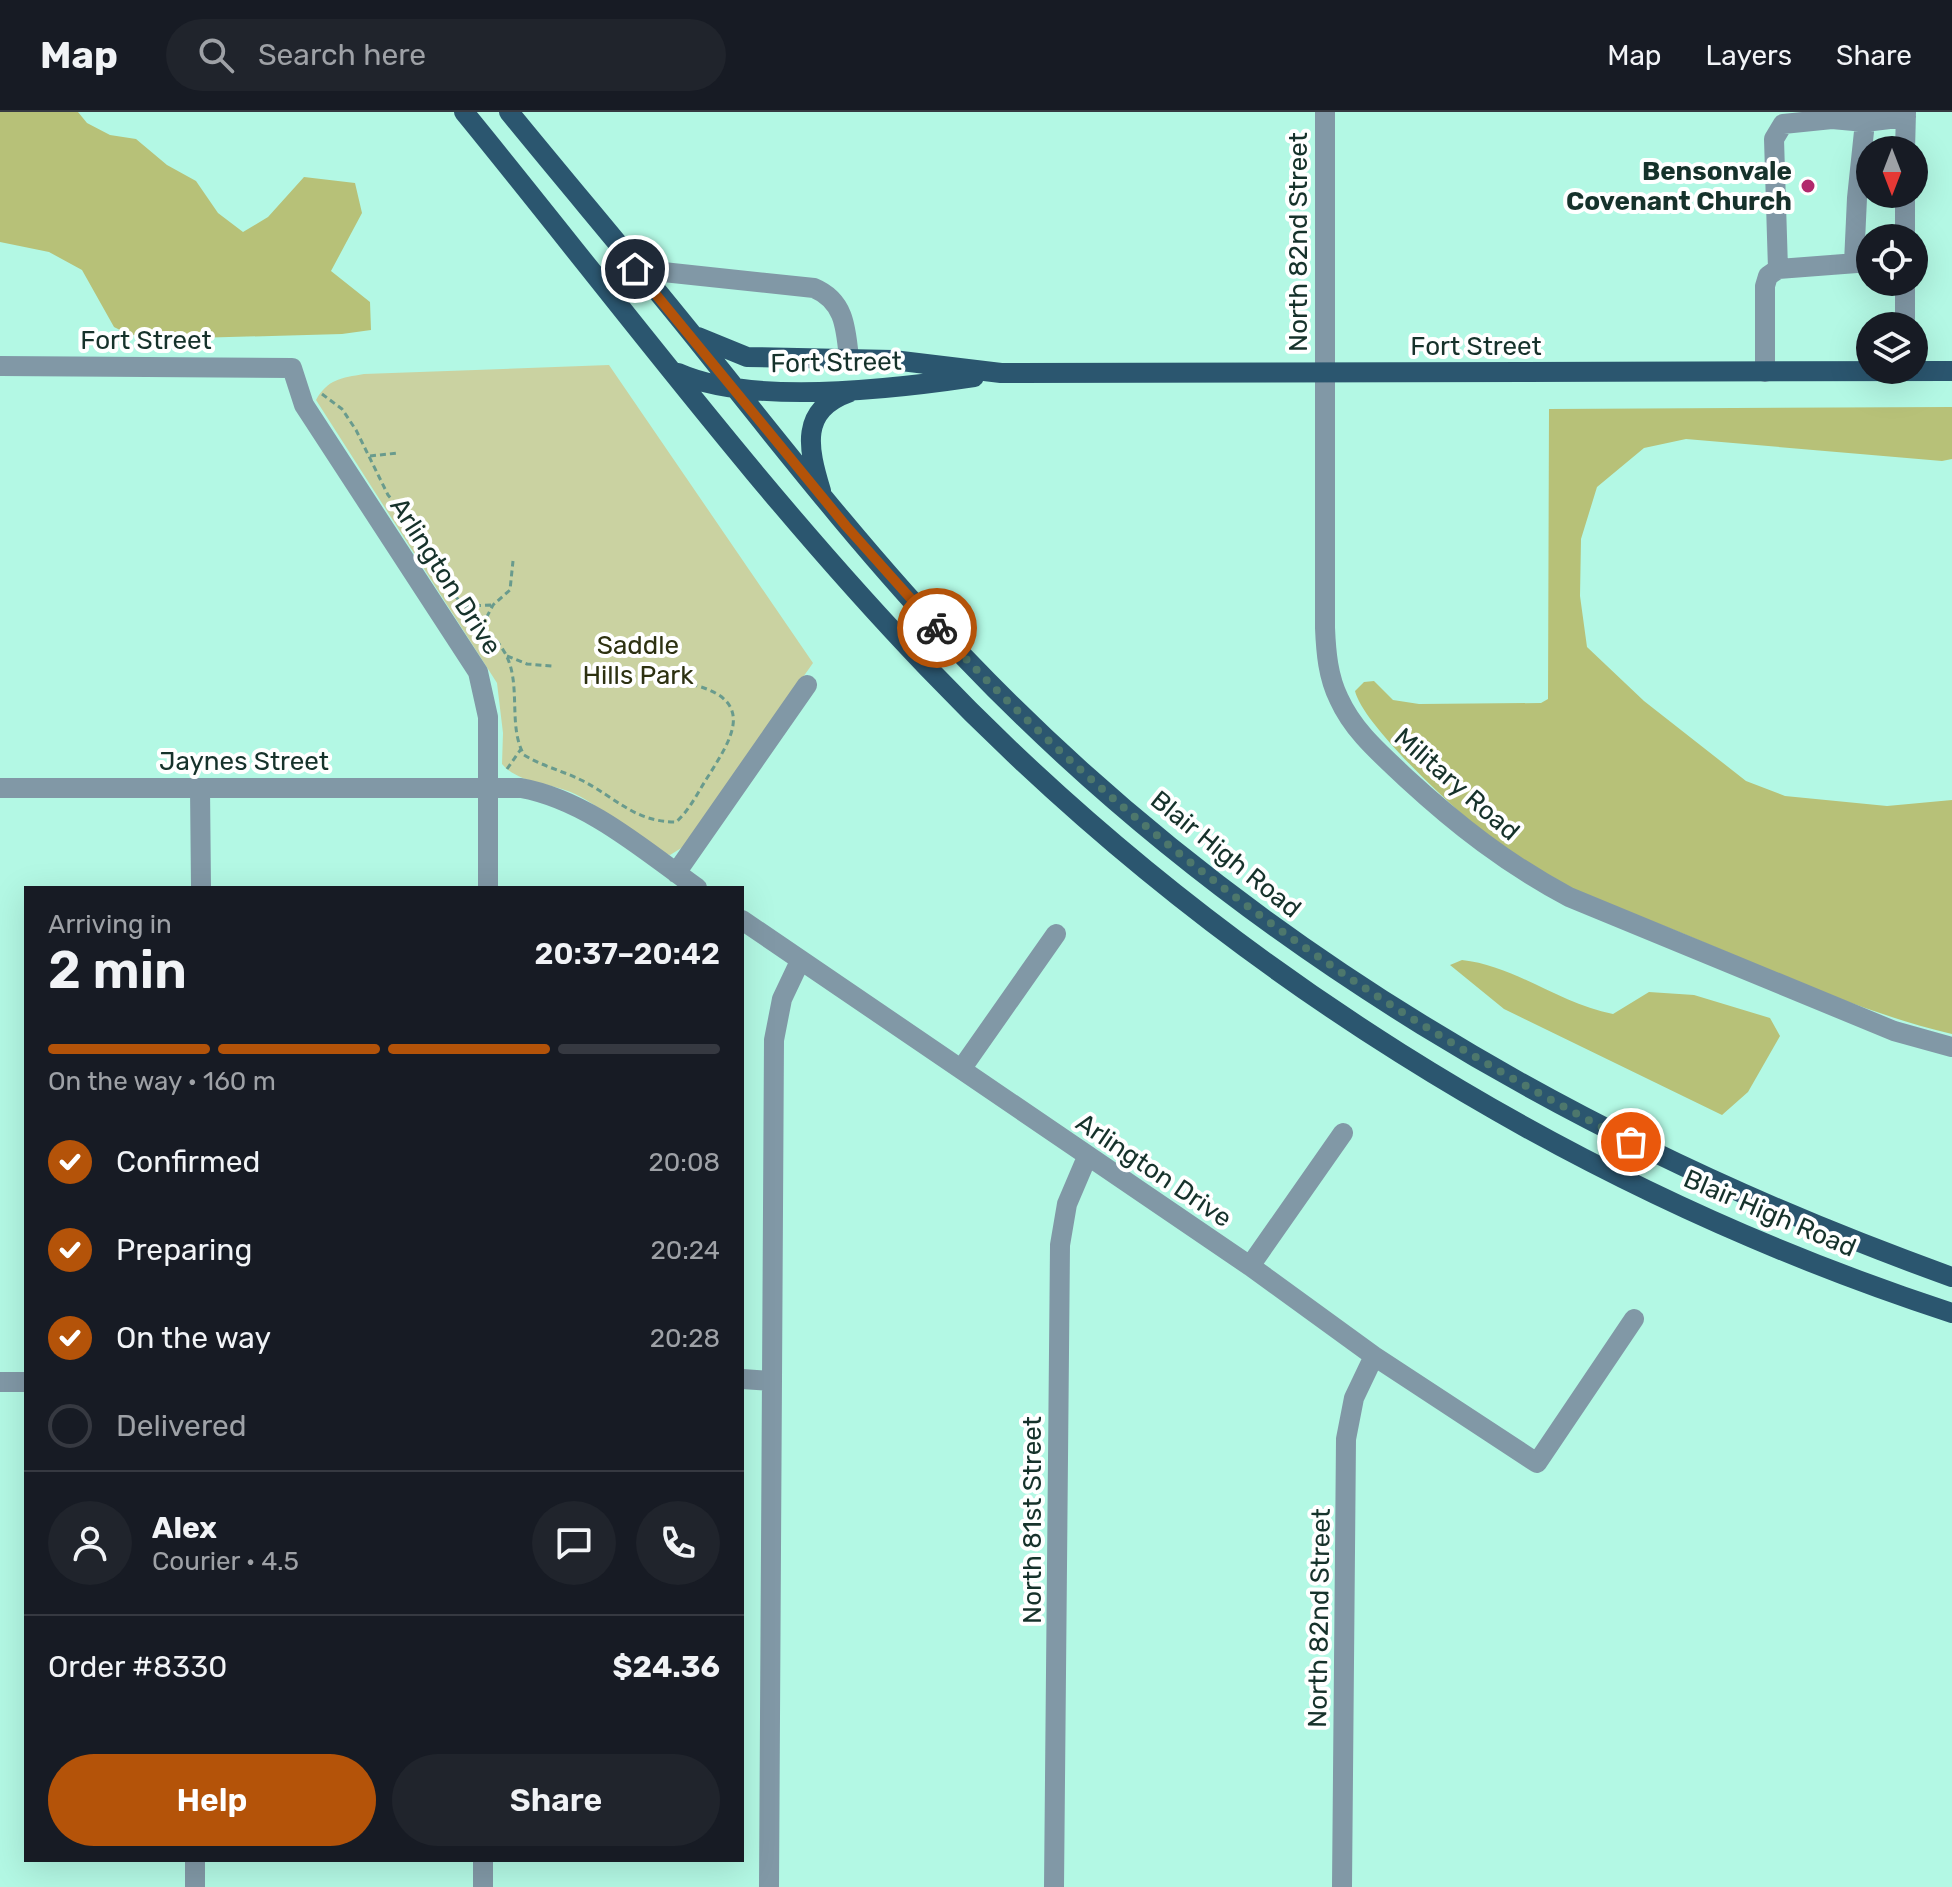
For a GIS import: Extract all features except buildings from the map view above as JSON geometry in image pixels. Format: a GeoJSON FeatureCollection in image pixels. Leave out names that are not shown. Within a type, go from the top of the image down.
{"type":"FeatureCollection","features":[{"type":"Feature","properties":{"kind":"main road","name":"Blair High Road"},"geometry":{"type":"LineString","coordinates":[[464,112],[864,599],[994,735],[1138,861],[1310,994],[1422,1066],[1600,1166],[1790,1253],[1952,1313]]}},
{"type":"Feature","properties":{"kind":"main road","name":"Blair High Road"},"geometry":{"type":"LineString","coordinates":[[509,112],[824,499],[968,661],[1062,751],[1169,845],[1340,974],[1540,1094],[1651,1152],[1777,1210],[1952,1277]]}},
{"type":"Feature","properties":{"kind":"main road","name":"Fort Street"},"geometry":{"type":"LineString","coordinates":[[691,333],[742,356],[893,360],[1001,373],[1856,371]]}},
{"type":"Feature","properties":{"kind":"main road","name":"Fort Street"},"geometry":{"type":"LineString","coordinates":[[674,371],[736,390],[894,389],[1001,373]]}},
{"type":"Feature","properties":{"kind":"main road","name":"Fort Street"},"geometry":{"type":"LineString","coordinates":[[1928,371],[1952,371]]}},
{"type":"Feature","properties":{"kind":"main road"},"geometry":{"type":"LineString","coordinates":[[824,499],[811,450],[814,420],[827,403],[857,389]]}},
{"type":"Feature","properties":{"kind":"street","name":"North 82nd Street"},"geometry":{"type":"LineString","coordinates":[[1323,372],[1325,112]]}},
{"type":"Feature","properties":{"kind":"street"},"geometry":{"type":"LineString","coordinates":[[1778,269],[1774,139],[1783,124],[1820,120],[1865,122],[1906,115],[1905,136]]}},
{"type":"Feature","properties":{"kind":"street"},"geometry":{"type":"LineString","coordinates":[[1859,224],[1857,198],[1865,122]]}},
{"type":"Feature","properties":{"kind":"street"},"geometry":{"type":"LineString","coordinates":[[1765,372],[1765,286],[1768,276],[1778,269],[1856,263]]}},
{"type":"Feature","properties":{"kind":"street"},"geometry":{"type":"LineString","coordinates":[[635,269],[814,288],[824,293],[843,317],[849,359]]}},
{"type":"Feature","properties":{"kind":"street","name":"Fort Street"},"geometry":{"type":"LineString","coordinates":[[0,366],[246,365],[294,373]]}},
{"type":"Feature","properties":{"kind":"street","name":"Military Road"},"geometry":{"type":"LineString","coordinates":[[1323,372],[1326,650],[1338,698],[1367,741],[1479,843],[1557,890],[1894,1031],[1952,1047]]}},
{"type":"Feature","properties":{"kind":"street","name":"Arlington Drive"},"geometry":{"type":"LineString","coordinates":[[294,373],[304,405],[478,672],[488,717],[488,886]]}},
{"type":"Feature","properties":{"kind":"street"},"geometry":{"type":"LineString","coordinates":[[676,873],[807,685]]}},
{"type":"Feature","properties":{"kind":"street"},"geometry":{"type":"LineString","coordinates":[[489,786],[521,788],[567,801],[694,886]]}},
{"type":"Feature","properties":{"kind":"street","name":"Jaynes Street"},"geometry":{"type":"LineString","coordinates":[[0,788],[489,786]]}},
{"type":"Feature","properties":{"kind":"street"},"geometry":{"type":"LineString","coordinates":[[200,788],[201,886]]}},
{"type":"Feature","properties":{"kind":"street","name":"Arlington Drive"},"geometry":{"type":"LineString","coordinates":[[744,921],[1250,1266],[1374,1356],[1537,1463],[1634,1319]]}},
{"type":"Feature","properties":{"kind":"street"},"geometry":{"type":"LineString","coordinates":[[962,1068],[1056,934]]}},
{"type":"Feature","properties":{"kind":"street"},"geometry":{"type":"LineString","coordinates":[[769,1887],[774,1040],[782,999],[800,961]]}},
{"type":"Feature","properties":{"kind":"street"},"geometry":{"type":"LineString","coordinates":[[1250,1266],[1343,1133]]}},
{"type":"Feature","properties":{"kind":"street","name":"North 81st Street"},"geometry":{"type":"LineString","coordinates":[[1054,1887],[1060,1245],[1067,1204],[1087,1157]]}},
{"type":"Feature","properties":{"kind":"street","name":"North 82nd Street"},"geometry":{"type":"LineString","coordinates":[[1342,1887],[1346,1439],[1354,1398],[1374,1356]]}},
{"type":"Feature","properties":{"kind":"street"},"geometry":{"type":"LineString","coordinates":[[744,1379],[771,1381]]}},
{"type":"Feature","properties":{"kind":"street"},"geometry":{"type":"LineString","coordinates":[[0,1382],[24,1382]]}},
{"type":"Feature","properties":{"kind":"street"},"geometry":{"type":"LineString","coordinates":[[195,1862],[195,1887]]}},
{"type":"Feature","properties":{"kind":"street"},"geometry":{"type":"LineString","coordinates":[[483,1862],[483,1887]]}},
{"type":"Feature","properties":{"kind":"path"},"geometry":{"type":"LineString","coordinates":[[294,373],[342,409],[370,456],[388,495],[420,534],[444,583],[507,656],[527,664],[552,666]]}},
{"type":"Feature","properties":{"kind":"path"},"geometry":{"type":"LineString","coordinates":[[370,456],[398,453]]}},
{"type":"Feature","properties":{"kind":"path"},"geometry":{"type":"LineString","coordinates":[[482,627],[493,605],[510,590],[513,561]]}},
{"type":"Feature","properties":{"kind":"path"},"geometry":{"type":"LineString","coordinates":[[464,606],[493,605]]}},
{"type":"Feature","properties":{"kind":"path"},"geometry":{"type":"LineString","coordinates":[[507,656],[515,690],[518,738],[524,755],[583,781],[636,815],[654,822],[676,822],[732,739],[734,720],[726,703],[713,693],[697,685],[666,685],[663,672]]}},
{"type":"Feature","properties":{"kind":"green space"},"geometry":{"type":"Polygon","coordinates":[[[0,112],[78,112],[87,123],[110,135],[136,139],[167,165],[196,181],[218,213],[243,232],[268,217],[304,177],[355,183],[362,213],[331,271],[370,302],[371,330],[342,334],[157,339],[128,334],[114,327],[82,270],[49,252],[0,242],[0,112]]]}},
{"type":"Feature","properties":{"kind":"green space","name":"Saddle Hills Park"},"geometry":{"type":"Polygon","coordinates":[[[609,365],[813,663],[683,847],[670,855],[645,843],[587,800],[526,779],[502,764],[503,733],[497,683],[316,400],[325,388],[336,381],[364,374],[609,365]]]}},
{"type":"Feature","properties":{"kind":"green space"},"geometry":{"type":"Polygon","coordinates":[[[1952,407],[1952,459],[1942,461],[1686,439],[1644,448],[1597,487],[1581,539],[1580,596],[1587,647],[1644,701],[1746,781],[1785,796],[1887,806],[1952,800],[1952,1034],[1816,990],[1554,880],[1513,856],[1450,803],[1400,754],[1363,708],[1355,691],[1364,682],[1374,681],[1393,700],[1419,704],[1541,703],[1548,699],[1549,409],[1952,407]]]}},
{"type":"Feature","properties":{"kind":"green space"},"geometry":{"type":"Polygon","coordinates":[[[1462,960],[1501,970],[1575,1002],[1613,1014],[1649,992],[1694,995],[1770,1018],[1780,1036],[1748,1092],[1722,1115],[1504,1009],[1450,965],[1462,960]]]}},
{"type":"Feature","properties":{"kind":"way so far"},"geometry":{"type":"LineString","coordinates":[[937,628],[1020,711],[1148,827],[1289,938],[1393,1009],[1540,1094],[1631,1142]]}},
{"type":"Feature","properties":{"kind":"place","name":"Bensonvale Covenant Church"},"geometry":{"type":"Point","coordinates":[1808,186]}},
{"type":"Feature","properties":{"kind":"route"},"geometry":{"type":"LineString","coordinates":[[635,269],[691,333],[846,526],[937,628]]}}]}
